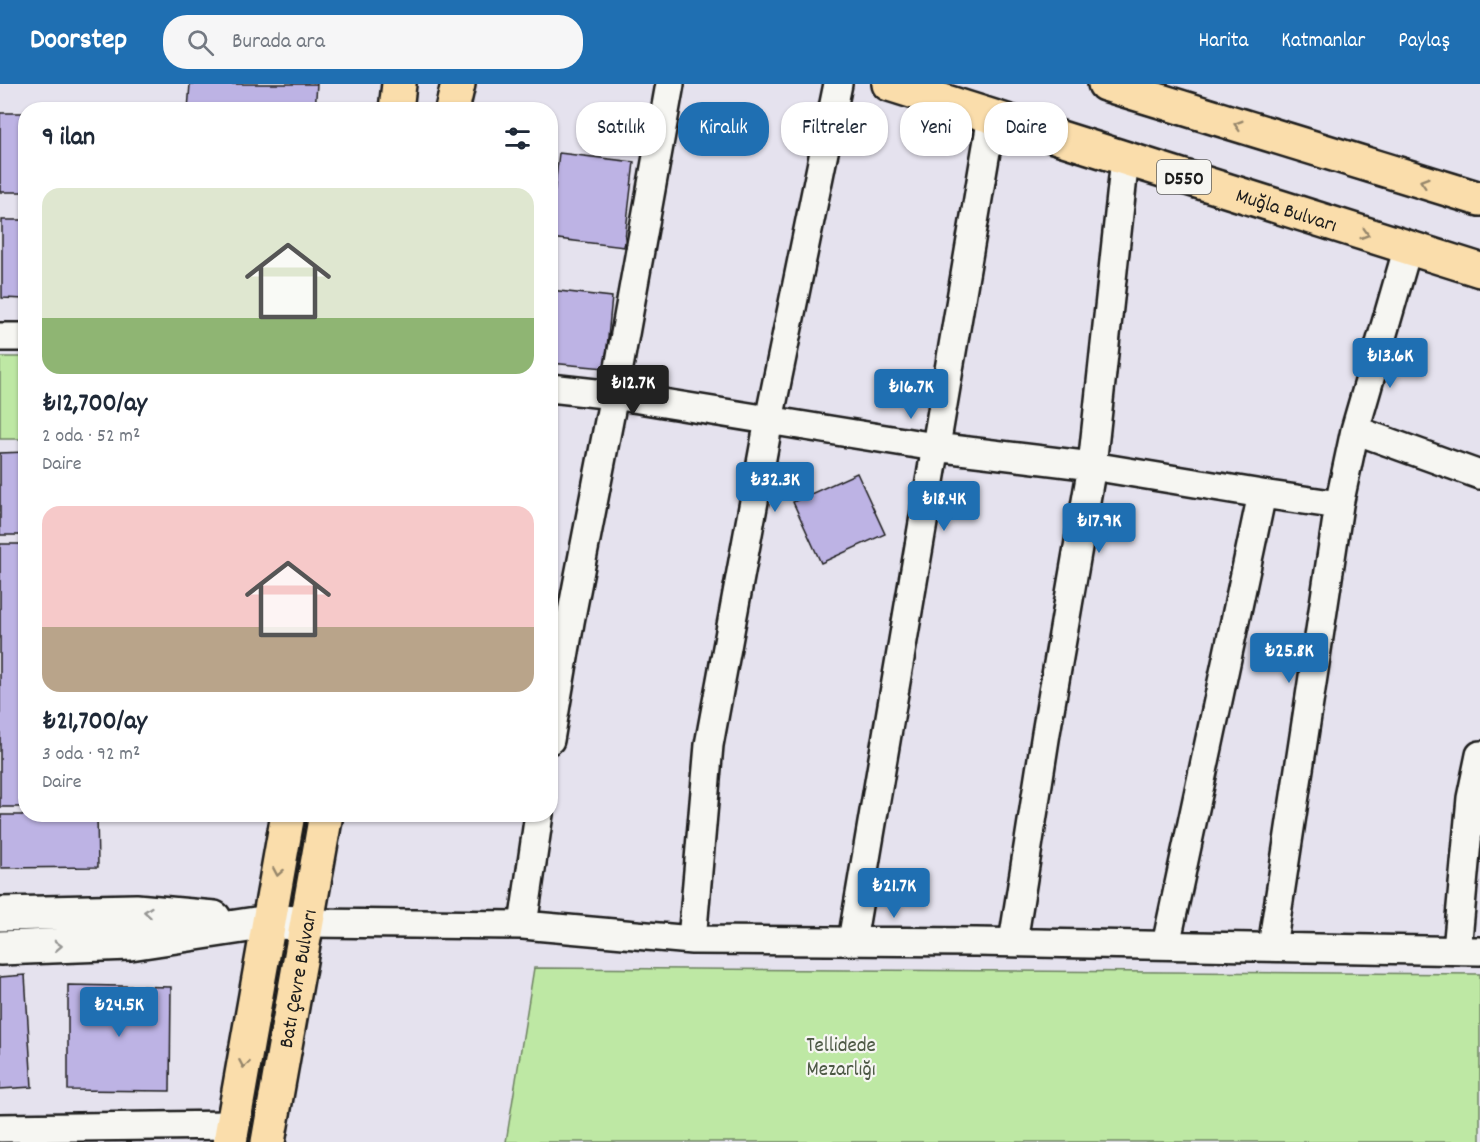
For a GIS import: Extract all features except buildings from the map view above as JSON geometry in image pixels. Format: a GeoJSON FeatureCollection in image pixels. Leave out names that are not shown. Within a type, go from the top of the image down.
{"type":"FeatureCollection","features":[{"type":"Feature","properties":{"kind":"main road"},"geometry":{"type":"LineString","coordinates":[[397,102],[399,84]]}},
{"type":"Feature","properties":{"kind":"main road"},"geometry":{"type":"LineString","coordinates":[[454,102],[458,84]]}},
{"type":"Feature","properties":{"kind":"main road","name":"Muğla Bulvarı"},"geometry":{"type":"LineString","coordinates":[[889,84],[984,113]]}},
{"type":"Feature","properties":{"kind":"main road"},"geometry":{"type":"LineString","coordinates":[[1105,84],[1480,199]]}},
{"type":"Feature","properties":{"kind":"main road","name":"Muğla Bulvarı"},"geometry":{"type":"LineString","coordinates":[[1068,140],[1480,270]]}},
{"type":"Feature","properties":{"kind":"main road","name":"Batı Çevre Bulvarı"},"geometry":{"type":"LineString","coordinates":[[232,1133],[287,822]]}},
{"type":"Feature","properties":{"kind":"main road","name":"Batı Çevre Bulvarı"},"geometry":{"type":"LineString","coordinates":[[268,1142],[325,822]]}},
{"type":"Feature","properties":{"kind":"street"},"geometry":{"type":"LineString","coordinates":[[558,693],[670,84]]}},
{"type":"Feature","properties":{"kind":"street"},"geometry":{"type":"LineString","coordinates":[[692,940],[709,746],[769,420],[838,84]]}},
{"type":"Feature","properties":{"kind":"street"},"geometry":{"type":"LineString","coordinates":[[852,941],[986,156]]}},
{"type":"Feature","properties":{"kind":"street"},"geometry":{"type":"LineString","coordinates":[[1013,942],[1044,744],[1092,466],[1125,158]]}},
{"type":"Feature","properties":{"kind":"street"},"geometry":{"type":"LineString","coordinates":[[1272,947],[1339,505],[1355,430],[1408,248]]}},
{"type":"Feature","properties":{"kind":"street"},"geometry":{"type":"LineString","coordinates":[[0,337],[18,337]]}},
{"type":"Feature","properties":{"kind":"street"},"geometry":{"type":"LineString","coordinates":[[558,389],[614,395],[935,447],[1092,466],[1339,505]]}},
{"type":"Feature","properties":{"kind":"street"},"geometry":{"type":"LineString","coordinates":[[1355,430],[1480,476]]}},
{"type":"Feature","properties":{"kind":"street"},"geometry":{"type":"LineString","coordinates":[[1166,945],[1262,494]]}},
{"type":"Feature","properties":{"kind":"street"},"geometry":{"type":"LineString","coordinates":[[0,914],[136,911],[270,922],[523,925],[692,940],[1013,942],[1469,951],[1472,798],[1480,755]]}},
{"type":"Feature","properties":{"kind":"street"},"geometry":{"type":"LineString","coordinates":[[523,925],[537,822]]}},
{"type":"Feature","properties":{"kind":"street"},"geometry":{"type":"LineString","coordinates":[[0,948],[130,943],[270,922]]}},
{"type":"Feature","properties":{"kind":"street"},"geometry":{"type":"LineString","coordinates":[[0,1128],[232,1133]]}},
{"type":"Feature","properties":{"kind":"green space"},"geometry":{"type":"Polygon","coordinates":[[[0,357],[18,357],[18,439],[0,439],[0,357]]]}},
{"type":"Feature","properties":{"kind":"green space","name":"Tellidede Mezarlığı"},"geometry":{"type":"Polygon","coordinates":[[[534,968],[1480,974],[1480,1142],[506,1142],[534,968]]]}}]}
